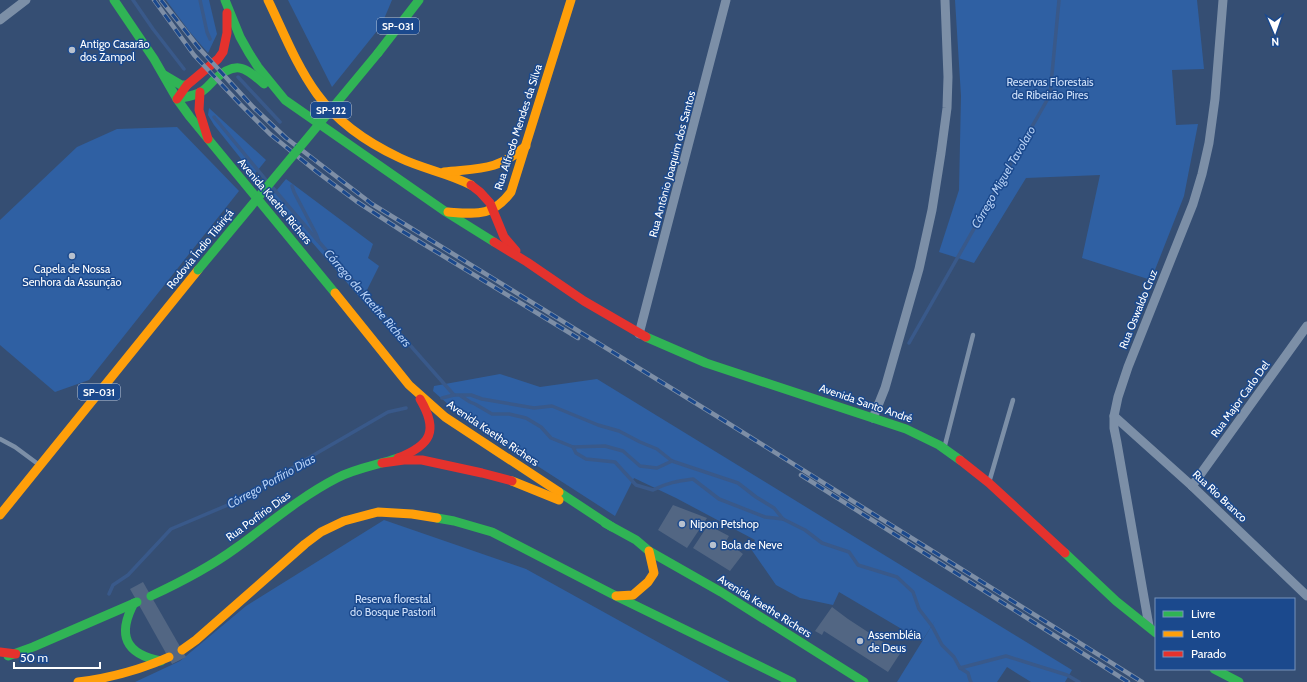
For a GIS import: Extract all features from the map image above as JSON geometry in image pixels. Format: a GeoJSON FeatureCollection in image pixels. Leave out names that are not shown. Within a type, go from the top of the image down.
{"type":"FeatureCollection","features":[{"type":"Feature","properties":{"kind":"main road","name":"Avenida Kaethe Richers"},"geometry":{"type":"LineString","coordinates":[[114,0],[190,117],[293,241],[409,385],[445,417],[612,527]]}},
{"type":"Feature","properties":{"kind":"main road","name":"SP-122"},"geometry":{"type":"LineString","coordinates":[[268,0],[305,74],[317,94],[348,126],[385,151],[421,167],[458,178],[480,193],[495,210]]}},
{"type":"Feature","properties":{"kind":"main road","name":"Rodovia Índio Tibiriçá"},"geometry":{"type":"LineString","coordinates":[[0,515],[198,270],[378,53],[419,0]]}},
{"type":"Feature","properties":{"kind":"main road","name":"Rua Alfredo Mendes da Silva"},"geometry":{"type":"LineString","coordinates":[[495,210],[506,200],[511,192],[571,0]]}},
{"type":"Feature","properties":{"kind":"main road"},"geometry":{"type":"LineString","coordinates":[[177,99],[187,85],[218,59],[223,52],[228,33],[226,3]]}},
{"type":"Feature","properties":{"kind":"main road","name":"SP-122"},"geometry":{"type":"LineString","coordinates":[[226,3],[249,52],[258,67],[285,100],[446,212]]}},
{"type":"Feature","properties":{"kind":"main road"},"geometry":{"type":"LineString","coordinates":[[177,99],[192,96],[200,92],[226,71],[240,67],[285,100]]}},
{"type":"Feature","properties":{"kind":"main road"},"geometry":{"type":"LineString","coordinates":[[164,75],[174,82],[181,85],[187,85]]}},
{"type":"Feature","properties":{"kind":"main road"},"geometry":{"type":"LineString","coordinates":[[200,92],[197,106],[208,139]]}},
{"type":"Feature","properties":{"kind":"main road"},"geometry":{"type":"LineString","coordinates":[[439,172],[483,168],[498,165],[516,155],[526,146]]}},
{"type":"Feature","properties":{"kind":"main road"},"geometry":{"type":"LineString","coordinates":[[469,185],[472,193],[471,197]]}},
{"type":"Feature","properties":{"kind":"main road"},"geometry":{"type":"LineString","coordinates":[[446,212],[466,206]]}},
{"type":"Feature","properties":{"kind":"main road"},"geometry":{"type":"LineString","coordinates":[[446,212],[476,213],[495,210]]}},
{"type":"Feature","properties":{"kind":"main road","name":"Avenida Santo André"},"geometry":{"type":"LineString","coordinates":[[495,210],[504,237],[527,262]]}},
{"type":"Feature","properties":{"kind":"main road","name":"Avenida Santo André"},"geometry":{"type":"LineString","coordinates":[[446,212],[527,262],[584,301],[639,334],[706,363],[906,429],[944,448],[989,483],[1116,601],[1153,631]]}},
{"type":"Feature","properties":{"kind":"main road"},"geometry":{"type":"LineString","coordinates":[[382,463],[419,448],[427,440],[430,433],[431,425],[429,415],[409,385]]}},
{"type":"Feature","properties":{"kind":"main road","name":"Avenida Kaethe Richers"},"geometry":{"type":"LineString","coordinates":[[382,463],[404,460],[422,460],[508,480],[545,494],[636,540],[649,551],[721,592],[864,682]]}},
{"type":"Feature","properties":{"kind":"main road","name":"Rua Porfirio Dias"},"geometry":{"type":"LineString","coordinates":[[151,596],[192,576],[221,559],[309,494],[333,480],[356,470],[382,463]]}},
{"type":"Feature","properties":{"kind":"main road"},"geometry":{"type":"LineString","coordinates":[[182,650],[196,640],[305,544],[321,532],[344,521],[378,512],[412,514],[454,521],[492,532],[616,596],[792,682]]}},
{"type":"Feature","properties":{"kind":"main road"},"geometry":{"type":"LineString","coordinates":[[616,596],[633,595],[648,582],[654,573],[649,551]]}},
{"type":"Feature","properties":{"kind":"main road"},"geometry":{"type":"LineString","coordinates":[[0,658],[16,654],[135,603],[127,613],[124,624],[125,636],[130,647],[139,655],[150,660],[165,659],[138,670],[78,682]]}},
{"type":"Feature","properties":{"kind":"main road"},"geometry":{"type":"LineString","coordinates":[[0,652],[16,654]]}},
{"type":"Feature","properties":{"kind":"main road"},"geometry":{"type":"LineString","coordinates":[[1216,670],[1239,682]]}},
{"type":"Feature","properties":{"kind":"street"},"geometry":{"type":"LineString","coordinates":[[0,20],[26,0]]}},
{"type":"Feature","properties":{"kind":"street","name":"Rua Antônio Joaquim dos Santos"},"geometry":{"type":"LineString","coordinates":[[639,334],[726,0]]}},
{"type":"Feature","properties":{"kind":"street"},"geometry":{"type":"LineString","coordinates":[[872,418],[884,388],[917,276],[933,203],[947,108],[948,77],[945,0]]}},
{"type":"Feature","properties":{"kind":"street","name":"Rua Oswaldo Cruz"},"geometry":{"type":"LineString","coordinates":[[1153,631],[1115,435],[1114,416],[1118,397],[1128,367],[1193,204],[1202,174],[1209,143],[1215,99],[1223,0]]}},
{"type":"Feature","properties":{"kind":"street","name":"Rua Major Carlo Del"},"geometry":{"type":"LineString","coordinates":[[1192,486],[1307,326]]}},
{"type":"Feature","properties":{"kind":"street","name":"Rua Rio Branco"},"geometry":{"type":"LineString","coordinates":[[1114,416],[1192,486],[1307,596]]}},
{"type":"Feature","properties":{"kind":"lane"},"geometry":{"type":"LineString","coordinates":[[944,448],[973,335]]}},
{"type":"Feature","properties":{"kind":"lane"},"geometry":{"type":"LineString","coordinates":[[989,483],[1013,400]]}},
{"type":"Feature","properties":{"kind":"lane"},"geometry":{"type":"LineString","coordinates":[[0,439],[15,447],[41,466]]}},
{"type":"Feature","properties":{"kind":"green space"},"geometry":{"type":"Polygon","coordinates":[[[166,0],[209,0],[217,34],[208,53],[189,31],[166,0]]]}},
{"type":"Feature","properties":{"kind":"green space"},"geometry":{"type":"Polygon","coordinates":[[[288,0],[392,0],[381,26],[332,87],[288,0]]]}},
{"type":"Feature","properties":{"kind":"green space","name":"Reservas Florestais de Ribeirão Pires"},"geometry":{"type":"Polygon","coordinates":[[[955,0],[1197,0],[1204,69],[1172,70],[1176,125],[1198,124],[1184,196],[1151,280],[1082,258],[1100,175],[1026,178],[974,263],[939,252],[959,190],[961,96],[955,0]]]}},
{"type":"Feature","properties":{"kind":"green space"},"geometry":{"type":"Polygon","coordinates":[[[209,108],[266,160],[254,175],[214,125],[208,115],[209,108]]]}},
{"type":"Feature","properties":{"kind":"green space"},"geometry":{"type":"Polygon","coordinates":[[[177,127],[239,191],[89,380],[55,392],[0,345],[0,220],[77,147],[117,129],[177,127]]]}},
{"type":"Feature","properties":{"kind":"green space"},"geometry":{"type":"Polygon","coordinates":[[[286,179],[373,244],[368,258],[379,266],[362,300],[272,196],[286,179]]]}},
{"type":"Feature","properties":{"kind":"green space"},"geometry":{"type":"Polygon","coordinates":[[[500,374],[540,387],[597,379],[1072,670],[1065,682],[1031,682],[1007,667],[997,682],[897,682],[936,619],[922,641],[839,592],[833,605],[800,598],[776,585],[751,549],[755,540],[676,498],[634,478],[615,516],[466,420],[433,391],[434,386],[500,374]]]}},
{"type":"Feature","properties":{"kind":"green space","name":"Reserva florestal do Bosque Pastoril"},"geometry":{"type":"Polygon","coordinates":[[[384,520],[526,569],[730,682],[135,682],[180,661],[246,606],[384,520]]]}},
{"type":"Feature","properties":{"kind":"building","name":"Nipon Petshop"},"geometry":{"type":"Polygon","coordinates":[[[673,505],[707,518],[687,548],[658,530],[673,505]]]}},
{"type":"Feature","properties":{"kind":"building","name":"Bola de Neve"},"geometry":{"type":"Polygon","coordinates":[[[708,525],[729,536],[726,541],[743,554],[730,571],[693,548],[708,525]]]}},
{"type":"Feature","properties":{"kind":"building"},"geometry":{"type":"Polygon","coordinates":[[[143,582],[186,657],[172,664],[130,589],[143,582]]]}},
{"type":"Feature","properties":{"kind":"building","name":"Assembléia de Deus"},"geometry":{"type":"Polygon","coordinates":[[[832,607],[894,649],[895,646],[901,652],[888,672],[824,631],[822,635],[815,631],[832,607]]]}},
{"type":"Feature","properties":{"kind":"waterway","name":"Córrego da Kaethe Richers"},"geometry":{"type":"LineString","coordinates":[[133,0],[184,69]]}},
{"type":"Feature","properties":{"kind":"waterway","name":"Córrego da Kaethe Richers"},"geometry":{"type":"LineString","coordinates":[[200,0],[210,39]]}},
{"type":"Feature","properties":{"kind":"waterway","name":"Córrego Miguel Tavolaro"},"geometry":{"type":"LineString","coordinates":[[909,343],[1050,95],[1059,0]]}},
{"type":"Feature","properties":{"kind":"waterway","name":"Córrego da Kaethe Richers"},"geometry":{"type":"LineString","coordinates":[[238,77],[280,122]]}},
{"type":"Feature","properties":{"kind":"waterway"},"geometry":{"type":"LineString","coordinates":[[214,117],[266,180]]}},
{"type":"Feature","properties":{"kind":"waterway","name":"Córrego da Kaethe Richers"},"geometry":{"type":"LineString","coordinates":[[292,186],[319,242],[454,395],[471,395],[482,399],[534,408],[552,406],[598,425],[619,431],[657,449],[672,461],[738,483],[756,497],[774,508],[783,519],[805,530],[822,543],[849,552],[858,565],[897,577],[913,592],[919,609],[932,626],[942,645],[954,657],[960,668],[968,673],[971,682]]}},
{"type":"Feature","properties":{"kind":"waterway"},"geometry":{"type":"LineString","coordinates":[[273,188],[318,241]]}},
{"type":"Feature","properties":{"kind":"waterway","name":"Córrego Porfírio Dias"},"geometry":{"type":"LineString","coordinates":[[442,398],[454,395]]}},
{"type":"Feature","properties":{"kind":"waterway","name":"Córrego da Kaethe Richers"},"geometry":{"type":"LineString","coordinates":[[461,396],[492,414],[509,414],[526,418],[541,427],[551,438],[573,447],[605,446],[623,451],[640,466],[657,468],[672,461]]}},
{"type":"Feature","properties":{"kind":"waterway","name":"Córrego Porfírio Dias"},"geometry":{"type":"LineString","coordinates":[[109,594],[113,585],[128,575],[171,529],[242,499],[305,460],[388,412],[406,408]]}},
{"type":"Feature","properties":{"kind":"waterway","name":"Córrego da Kaethe Richers"},"geometry":{"type":"LineString","coordinates":[[573,447],[576,453],[586,459],[615,462],[636,485],[653,490],[672,483],[693,479],[719,499],[765,517],[783,519]]}},
{"type":"Feature","properties":{"kind":"waterway"},"geometry":{"type":"LineString","coordinates":[[960,668],[1006,656],[1067,675],[1079,682]]}},
{"type":"Feature","properties":{"kind":"railway"},"geometry":{"type":"LineString","coordinates":[[154,0],[194,55],[240,104],[270,134],[317,172],[356,201],[402,231],[578,338]]}},
{"type":"Feature","properties":{"kind":"railway"},"geometry":{"type":"LineString","coordinates":[[161,0],[199,48],[253,107],[286,138],[372,204],[723,420],[1142,682]]}},
{"type":"Feature","properties":{"kind":"railway"},"geometry":{"type":"LineString","coordinates":[[801,475],[1128,682]]}},
{"type":"Feature","properties":{"kind":"traffic: fast"},"geometry":{"type":"LineString","coordinates":[[114,0],[154,59],[177,99],[190,117],[335,293]]}},
{"type":"Feature","properties":{"kind":"traffic: fast"},"geometry":{"type":"LineString","coordinates":[[225,0],[240,37],[249,53],[258,67],[285,100],[446,212],[494,242]]}},
{"type":"Feature","properties":{"kind":"traffic: fast"},"geometry":{"type":"LineString","coordinates":[[378,53],[419,0]]}},
{"type":"Feature","properties":{"kind":"traffic: fast"},"geometry":{"type":"LineString","coordinates":[[198,270],[378,53]]}},
{"type":"Feature","properties":{"kind":"traffic: fast"},"geometry":{"type":"LineString","coordinates":[[177,99],[201,92],[222,74],[234,68],[246,70],[264,84]]}},
{"type":"Feature","properties":{"kind":"traffic: fast"},"geometry":{"type":"LineString","coordinates":[[164,75],[181,85],[187,85]]}},
{"type":"Feature","properties":{"kind":"traffic: fast"},"geometry":{"type":"LineString","coordinates":[[646,337],[706,363],[906,429],[939,445],[960,460]]}},
{"type":"Feature","properties":{"kind":"traffic: fast"},"geometry":{"type":"LineString","coordinates":[[151,596],[216,562],[297,502],[323,485],[352,472],[398,458]]}},
{"type":"Feature","properties":{"kind":"traffic: fast"},"geometry":{"type":"LineString","coordinates":[[559,492],[612,527]]}},
{"type":"Feature","properties":{"kind":"traffic: fast"},"geometry":{"type":"LineString","coordinates":[[437,518],[454,521],[492,532],[616,596],[792,682]]}},
{"type":"Feature","properties":{"kind":"traffic: fast"},"geometry":{"type":"LineString","coordinates":[[605,523],[636,540],[649,551],[721,592],[864,682]]}},
{"type":"Feature","properties":{"kind":"traffic: fast"},"geometry":{"type":"LineString","coordinates":[[1065,553],[1116,601],[1155,632]]}},
{"type":"Feature","properties":{"kind":"traffic: fast"},"geometry":{"type":"LineString","coordinates":[[8,656],[33,647],[137,602]]}},
{"type":"Feature","properties":{"kind":"traffic: fast"},"geometry":{"type":"LineString","coordinates":[[134,603],[126,625],[128,641],[132,648],[139,653],[149,658],[161,661]]}},
{"type":"Feature","properties":{"kind":"traffic: fast"},"geometry":{"type":"LineString","coordinates":[[1216,670],[1239,682]]}},
{"type":"Feature","properties":{"kind":"traffic: slow"},"geometry":{"type":"LineString","coordinates":[[268,0],[296,60],[309,83],[334,114],[354,131],[376,146],[400,158],[471,185]]}},
{"type":"Feature","properties":{"kind":"traffic: slow"},"geometry":{"type":"LineString","coordinates":[[448,212],[476,213],[490,210],[497,206],[511,192],[571,0]]}},
{"type":"Feature","properties":{"kind":"traffic: slow"},"geometry":{"type":"LineString","coordinates":[[444,172],[488,167],[506,160],[526,146]]}},
{"type":"Feature","properties":{"kind":"traffic: slow"},"geometry":{"type":"LineString","coordinates":[[0,515],[198,270]]}},
{"type":"Feature","properties":{"kind":"traffic: slow"},"geometry":{"type":"LineString","coordinates":[[335,293],[409,385],[445,417],[559,492]]}},
{"type":"Feature","properties":{"kind":"traffic: slow"},"geometry":{"type":"LineString","coordinates":[[512,481],[559,500]]}},
{"type":"Feature","properties":{"kind":"traffic: slow"},"geometry":{"type":"LineString","coordinates":[[182,650],[196,640],[305,544],[321,532],[344,521],[378,512],[412,514],[437,518]]}},
{"type":"Feature","properties":{"kind":"traffic: slow"},"geometry":{"type":"LineString","coordinates":[[616,596],[633,595],[648,582],[654,573],[649,551]]}},
{"type":"Feature","properties":{"kind":"traffic: slow"},"geometry":{"type":"LineString","coordinates":[[78,682],[125,673],[169,657]]}},
{"type":"Feature","properties":{"kind":"traffic: jam"},"geometry":{"type":"LineString","coordinates":[[177,99],[187,85],[218,59],[223,52],[227,33],[227,13]]}},
{"type":"Feature","properties":{"kind":"traffic: jam"},"geometry":{"type":"LineString","coordinates":[[200,92],[199,110],[208,139]]}},
{"type":"Feature","properties":{"kind":"traffic: jam"},"geometry":{"type":"LineString","coordinates":[[471,185],[490,203],[504,237],[516,251]]}},
{"type":"Feature","properties":{"kind":"traffic: jam"},"geometry":{"type":"LineString","coordinates":[[494,242],[527,262],[584,301],[646,337]]}},
{"type":"Feature","properties":{"kind":"traffic: jam"},"geometry":{"type":"LineString","coordinates":[[398,458],[418,448],[428,436],[430,428],[429,420],[420,399]]}},
{"type":"Feature","properties":{"kind":"traffic: jam"},"geometry":{"type":"LineString","coordinates":[[382,463],[404,460],[422,460],[512,481]]}},
{"type":"Feature","properties":{"kind":"traffic: jam"},"geometry":{"type":"LineString","coordinates":[[960,460],[989,483],[1065,553]]}},
{"type":"Feature","properties":{"kind":"traffic: jam"},"geometry":{"type":"LineString","coordinates":[[0,652],[16,654]]}},
{"type":"Feature","properties":{"kind":"place","name":"Antigo Casarão dos Zampol"},"geometry":{"type":"Point","coordinates":[72,50]}},
{"type":"Feature","properties":{"kind":"place","name":"Capela de Nossa Senhora da Assunção"},"geometry":{"type":"Point","coordinates":[72,256]}},
{"type":"Feature","properties":{"kind":"place","name":"Nipon Petshop"},"geometry":{"type":"Point","coordinates":[682,524]}},
{"type":"Feature","properties":{"kind":"place","name":"Bola de Neve"},"geometry":{"type":"Point","coordinates":[713,545]}},
{"type":"Feature","properties":{"kind":"place","name":"Assembléia de Deus"},"geometry":{"type":"Point","coordinates":[860,641]}}]}
